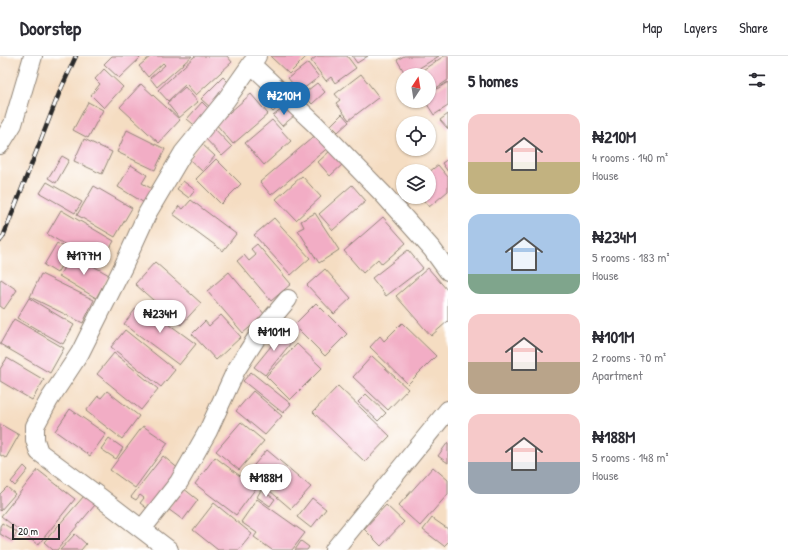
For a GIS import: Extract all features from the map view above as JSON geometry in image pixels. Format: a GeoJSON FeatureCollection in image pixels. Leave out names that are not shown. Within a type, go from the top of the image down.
{"type":"FeatureCollection","features":[{"type":"Feature","properties":{"kind":"street"},"geometry":{"type":"LineString","coordinates":[[0,145],[13,124],[33,56]]}},
{"type":"Feature","properties":{"kind":"street"},"geometry":{"type":"LineString","coordinates":[[169,550],[39,452],[35,440],[35,426],[49,400],[80,353],[123,267],[148,212],[183,153],[226,100],[254,60],[384,195],[432,250],[448,271]]}},
{"type":"Feature","properties":{"kind":"street"},"geometry":{"type":"LineString","coordinates":[[142,529],[179,482],[208,431],[236,370],[261,331],[288,299]]}},
{"type":"Feature","properties":{"kind":"street"},"geometry":{"type":"LineString","coordinates":[[334,550],[448,410]]}},
{"type":"Feature","properties":{"kind":"building"},"geometry":{"type":"Polygon","coordinates":[[[112,56],[138,56],[140,58],[119,78],[104,64],[112,56]]]}},
{"type":"Feature","properties":{"kind":"building"},"geometry":{"type":"Polygon","coordinates":[[[151,56],[192,56],[157,87],[150,78],[165,65],[163,63],[148,77],[139,66],[151,56]]]}},
{"type":"Feature","properties":{"kind":"building"},"geometry":{"type":"Polygon","coordinates":[[[195,56],[227,56],[232,62],[196,95],[186,84],[168,101],[158,90],[195,56]]]}},
{"type":"Feature","properties":{"kind":"building"},"geometry":{"type":"Polygon","coordinates":[[[317,56],[347,56],[356,68],[335,83],[331,77],[326,81],[311,61],[317,56]]]}},
{"type":"Feature","properties":{"kind":"building"},"geometry":{"type":"Polygon","coordinates":[[[352,56],[368,56],[357,63],[352,56]]]}},
{"type":"Feature","properties":{"kind":"building"},"geometry":{"type":"Polygon","coordinates":[[[404,56],[439,56],[419,68],[402,68],[397,60],[404,56]]]}},
{"type":"Feature","properties":{"kind":"building"},"geometry":{"type":"Polygon","coordinates":[[[444,56],[448,56],[448,80],[436,88],[436,68],[426,68],[444,56]]]}},
{"type":"Feature","properties":{"kind":"building"},"geometry":{"type":"Polygon","coordinates":[[[271,57],[306,57],[289,74],[271,57]]]}},
{"type":"Feature","properties":{"kind":"building"},"geometry":{"type":"Polygon","coordinates":[[[308,63],[319,77],[299,92],[288,78],[308,63]]]}},
{"type":"Feature","properties":{"kind":"building"},"geometry":{"type":"Polygon","coordinates":[[[104,69],[123,87],[104,108],[91,95],[100,84],[95,79],[104,69]]]}},
{"type":"Feature","properties":{"kind":"building"},"geometry":{"type":"Polygon","coordinates":[[[361,74],[379,97],[349,120],[336,103],[340,100],[335,94],[361,74]]]}},
{"type":"Feature","properties":{"kind":"building"},"geometry":{"type":"Polygon","coordinates":[[[223,77],[233,87],[212,109],[201,99],[223,77]]]}},
{"type":"Feature","properties":{"kind":"building"},"geometry":{"type":"Polygon","coordinates":[[[448,82],[448,106],[434,115],[430,108],[436,108],[436,90],[448,82]]]}},
{"type":"Feature","properties":{"kind":"building"},"geometry":{"type":"Polygon","coordinates":[[[317,83],[325,92],[312,104],[303,94],[317,83]]]}},
{"type":"Feature","properties":{"kind":"building"},"geometry":{"type":"Polygon","coordinates":[[[141,84],[180,120],[159,143],[120,107],[141,84]]]}},
{"type":"Feature","properties":{"kind":"building"},"geometry":{"type":"Polygon","coordinates":[[[185,87],[198,102],[179,118],[167,103],[185,87]]]}},
{"type":"Feature","properties":{"kind":"building"},"geometry":{"type":"Polygon","coordinates":[[[274,90],[284,102],[273,112],[262,101],[274,90]]]}},
{"type":"Feature","properties":{"kind":"building"},"geometry":{"type":"Polygon","coordinates":[[[251,94],[268,114],[233,144],[216,124],[251,94]]]}},
{"type":"Feature","properties":{"kind":"building"},"geometry":{"type":"Polygon","coordinates":[[[88,102],[103,110],[88,138],[73,130],[88,102]]]}},
{"type":"Feature","properties":{"kind":"building"},"geometry":{"type":"Polygon","coordinates":[[[202,102],[212,112],[198,128],[187,119],[202,102]]]}},
{"type":"Feature","properties":{"kind":"building"},"geometry":{"type":"Polygon","coordinates":[[[286,106],[294,116],[282,126],[273,116],[286,106]]]}},
{"type":"Feature","properties":{"kind":"building"},"geometry":{"type":"Polygon","coordinates":[[[342,114],[349,122],[338,132],[331,125],[342,114]]]}},
{"type":"Feature","properties":{"kind":"building"},"geometry":{"type":"Polygon","coordinates":[[[448,114],[448,129],[440,120],[448,114]]]}},
{"type":"Feature","properties":{"kind":"building"},"geometry":{"type":"Polygon","coordinates":[[[272,120],[291,141],[264,165],[245,143],[272,120]]]}},
{"type":"Feature","properties":{"kind":"building"},"geometry":{"type":"Polygon","coordinates":[[[212,126],[232,147],[222,156],[202,135],[212,126]]]}},
{"type":"Feature","properties":{"kind":"building"},"geometry":{"type":"Polygon","coordinates":[[[127,130],[165,149],[155,170],[117,152],[127,130]]]}},
{"type":"Feature","properties":{"kind":"building"},"geometry":{"type":"Polygon","coordinates":[[[318,133],[330,146],[271,195],[260,182],[318,133]]]}},
{"type":"Feature","properties":{"kind":"building"},"geometry":{"type":"Polygon","coordinates":[[[84,139],[112,152],[102,174],[74,161],[84,139]]]}},
{"type":"Feature","properties":{"kind":"building"},"geometry":{"type":"Polygon","coordinates":[[[202,144],[215,156],[202,171],[189,159],[202,144]]]}},
{"type":"Feature","properties":{"kind":"building"},"geometry":{"type":"Polygon","coordinates":[[[331,150],[343,164],[330,176],[318,162],[331,150]]]}},
{"type":"Feature","properties":{"kind":"building"},"geometry":{"type":"Polygon","coordinates":[[[62,156],[69,160],[56,183],[48,178],[62,156]]]}},
{"type":"Feature","properties":{"kind":"building"},"geometry":{"type":"Polygon","coordinates":[[[216,159],[241,184],[221,204],[196,179],[216,159]]]}},
{"type":"Feature","properties":{"kind":"building"},"geometry":{"type":"Polygon","coordinates":[[[448,159],[448,172],[442,163],[448,159]]]}},
{"type":"Feature","properties":{"kind":"building"},"geometry":{"type":"Polygon","coordinates":[[[131,165],[147,175],[142,183],[154,190],[146,204],[118,187],[131,165]]]}},
{"type":"Feature","properties":{"kind":"building"},"geometry":{"type":"Polygon","coordinates":[[[438,165],[448,177],[448,191],[436,201],[436,167],[438,165]]]}},
{"type":"Feature","properties":{"kind":"building"},"geometry":{"type":"Polygon","coordinates":[[[302,176],[321,197],[296,220],[276,199],[302,176]]]}},
{"type":"Feature","properties":{"kind":"building"},"geometry":{"type":"Polygon","coordinates":[[[183,181],[195,190],[189,198],[177,189],[183,181]]]}},
{"type":"Feature","properties":{"kind":"building"},"geometry":{"type":"Polygon","coordinates":[[[47,182],[82,202],[75,213],[40,193],[47,182]]]}},
{"type":"Feature","properties":{"kind":"building"},"geometry":{"type":"Polygon","coordinates":[[[352,185],[366,201],[333,230],[319,214],[352,185]]]}},
{"type":"Feature","properties":{"kind":"building"},"geometry":{"type":"Polygon","coordinates":[[[94,186],[132,208],[115,237],[77,215],[94,186]]]}},
{"type":"Feature","properties":{"kind":"building"},"geometry":{"type":"Polygon","coordinates":[[[191,200],[236,234],[223,251],[173,214],[179,206],[183,209],[191,200]]]}},
{"type":"Feature","properties":{"kind":"building"},"geometry":{"type":"Polygon","coordinates":[[[61,210],[114,241],[100,265],[47,234],[61,210]]]}},
{"type":"Feature","properties":{"kind":"building"},"geometry":{"type":"Polygon","coordinates":[[[315,213],[339,250],[319,263],[298,230],[304,227],[301,221],[315,213]]]}},
{"type":"Feature","properties":{"kind":"building"},"geometry":{"type":"Polygon","coordinates":[[[383,217],[406,243],[382,264],[378,259],[363,273],[344,251],[383,217]]]}},
{"type":"Feature","properties":{"kind":"building"},"geometry":{"type":"Polygon","coordinates":[[[274,218],[310,258],[291,275],[254,235],[274,218]]]}},
{"type":"Feature","properties":{"kind":"building"},"geometry":{"type":"Polygon","coordinates":[[[57,243],[70,251],[57,273],[44,265],[57,243]]]}},
{"type":"Feature","properties":{"kind":"building"},"geometry":{"type":"Polygon","coordinates":[[[257,244],[291,284],[271,301],[237,261],[244,255],[249,261],[256,255],[251,249],[257,244]]]}},
{"type":"Feature","properties":{"kind":"building"},"geometry":{"type":"Polygon","coordinates":[[[408,250],[423,268],[386,296],[372,278],[408,250]]]}},
{"type":"Feature","properties":{"kind":"building"},"geometry":{"type":"Polygon","coordinates":[[[72,254],[109,275],[96,298],[59,276],[72,254]]]}},
{"type":"Feature","properties":{"kind":"building"},"geometry":{"type":"Polygon","coordinates":[[[155,262],[201,303],[181,325],[135,284],[155,262]]]}},
{"type":"Feature","properties":{"kind":"building"},"geometry":{"type":"Polygon","coordinates":[[[428,268],[448,291],[448,321],[431,336],[396,296],[428,268]]]}},
{"type":"Feature","properties":{"kind":"building"},"geometry":{"type":"Polygon","coordinates":[[[325,269],[351,298],[334,314],[307,285],[325,269]]]}},
{"type":"Feature","properties":{"kind":"building"},"geometry":{"type":"Polygon","coordinates":[[[229,272],[265,315],[243,333],[207,291],[229,272]]]}},
{"type":"Feature","properties":{"kind":"building"},"geometry":{"type":"Polygon","coordinates":[[[41,274],[94,300],[83,323],[30,297],[41,274]]]}},
{"type":"Feature","properties":{"kind":"building"},"geometry":{"type":"Polygon","coordinates":[[[1,279],[17,290],[4,309],[0,306],[1,279]]]}},
{"type":"Feature","properties":{"kind":"building"},"geometry":{"type":"Polygon","coordinates":[[[29,298],[74,325],[63,344],[17,318],[29,298]]]}},
{"type":"Feature","properties":{"kind":"building"},"geometry":{"type":"Polygon","coordinates":[[[140,303],[196,344],[179,365],[124,324],[140,303]]]}},
{"type":"Feature","properties":{"kind":"building"},"geometry":{"type":"Polygon","coordinates":[[[316,303],[347,334],[325,356],[294,325],[316,303]]]}},
{"type":"Feature","properties":{"kind":"building"},"geometry":{"type":"Polygon","coordinates":[[[221,315],[241,337],[216,360],[192,334],[205,321],[209,326],[221,315]]]}},
{"type":"Feature","properties":{"kind":"building"},"geometry":{"type":"Polygon","coordinates":[[[14,319],[64,348],[50,373],[0,344],[14,319]]]}},
{"type":"Feature","properties":{"kind":"building"},"geometry":{"type":"Polygon","coordinates":[[[402,323],[436,356],[408,384],[370,347],[380,336],[384,341],[402,323]]]}},
{"type":"Feature","properties":{"kind":"building"},"geometry":{"type":"Polygon","coordinates":[[[125,330],[175,370],[161,387],[111,347],[125,330]]]}},
{"type":"Feature","properties":{"kind":"building"},"geometry":{"type":"Polygon","coordinates":[[[284,330],[295,338],[265,375],[254,367],[284,330]]]}},
{"type":"Feature","properties":{"kind":"building"},"geometry":{"type":"Polygon","coordinates":[[[297,344],[322,368],[290,400],[266,376],[297,344]]]}},
{"type":"Feature","properties":{"kind":"building"},"geometry":{"type":"Polygon","coordinates":[[[114,353],[158,389],[141,410],[97,374],[114,353]]]}},
{"type":"Feature","properties":{"kind":"building"},"geometry":{"type":"Polygon","coordinates":[[[372,356],[408,389],[388,410],[353,377],[372,356]]]}},
{"type":"Feature","properties":{"kind":"building"},"geometry":{"type":"Polygon","coordinates":[[[7,358],[44,380],[32,400],[0,381],[0,369],[7,358]]]}},
{"type":"Feature","properties":{"kind":"building"},"geometry":{"type":"Polygon","coordinates":[[[251,372],[291,404],[283,413],[243,381],[251,372]]]}},
{"type":"Feature","properties":{"kind":"building"},"geometry":{"type":"Polygon","coordinates":[[[338,386],[390,436],[365,462],[313,412],[338,386]]]}},
{"type":"Feature","properties":{"kind":"building"},"geometry":{"type":"Polygon","coordinates":[[[107,391],[139,416],[122,439],[86,411],[98,396],[101,398],[107,391]]]}},
{"type":"Feature","properties":{"kind":"building"},"geometry":{"type":"Polygon","coordinates":[[[253,391],[282,416],[265,435],[236,411],[253,391]]]}},
{"type":"Feature","properties":{"kind":"building"},"geometry":{"type":"Polygon","coordinates":[[[366,394],[386,413],[378,421],[358,402],[366,394]]]}},
{"type":"Feature","properties":{"kind":"building"},"geometry":{"type":"Polygon","coordinates":[[[70,409],[106,434],[90,456],[55,431],[70,409]]]}},
{"type":"Feature","properties":{"kind":"building"},"geometry":{"type":"Polygon","coordinates":[[[241,422],[264,441],[239,470],[216,451],[241,422]]]}},
{"type":"Feature","properties":{"kind":"building"},"geometry":{"type":"Polygon","coordinates":[[[0,424],[19,435],[6,458],[0,455],[0,424]]]}},
{"type":"Feature","properties":{"kind":"building"},"geometry":{"type":"Polygon","coordinates":[[[143,426],[168,443],[135,488],[110,470],[143,426]]]}},
{"type":"Feature","properties":{"kind":"building"},"geometry":{"type":"Polygon","coordinates":[[[109,438],[123,448],[116,459],[101,449],[109,438]]]}},
{"type":"Feature","properties":{"kind":"building"},"geometry":{"type":"Polygon","coordinates":[[[448,442],[448,463],[438,456],[448,442]]]}},
{"type":"Feature","properties":{"kind":"building"},"geometry":{"type":"Polygon","coordinates":[[[267,450],[311,487],[291,509],[248,472],[267,450]]]}},
{"type":"Feature","properties":{"kind":"building"},"geometry":{"type":"Polygon","coordinates":[[[163,456],[180,470],[149,510],[140,503],[144,498],[140,495],[136,500],[131,497],[163,456]]]}},
{"type":"Feature","properties":{"kind":"building"},"geometry":{"type":"Polygon","coordinates":[[[215,457],[256,488],[236,515],[195,484],[215,457]]]}},
{"type":"Feature","properties":{"kind":"building"},"geometry":{"type":"Polygon","coordinates":[[[24,466],[28,470],[15,486],[11,482],[24,466]]]}},
{"type":"Feature","properties":{"kind":"building"},"geometry":{"type":"Polygon","coordinates":[[[433,467],[448,480],[448,494],[420,526],[398,506],[433,467]]]}},
{"type":"Feature","properties":{"kind":"building"},"geometry":{"type":"Polygon","coordinates":[[[38,470],[75,499],[38,545],[1,516],[38,470]]]}},
{"type":"Feature","properties":{"kind":"building"},"geometry":{"type":"Polygon","coordinates":[[[7,487],[15,494],[0,511],[0,494],[7,487]]]}},
{"type":"Feature","properties":{"kind":"building"},"geometry":{"type":"Polygon","coordinates":[[[183,488],[198,500],[183,520],[168,509],[183,488]]]}},
{"type":"Feature","properties":{"kind":"building"},"geometry":{"type":"Polygon","coordinates":[[[261,490],[275,499],[270,506],[257,497],[261,490]]]}},
{"type":"Feature","properties":{"kind":"building"},"geometry":{"type":"Polygon","coordinates":[[[84,496],[95,505],[57,550],[53,550],[44,542],[84,496]]]}},
{"type":"Feature","properties":{"kind":"building"},"geometry":{"type":"Polygon","coordinates":[[[312,498],[326,509],[311,528],[297,517],[312,498]]]}},
{"type":"Feature","properties":{"kind":"building"},"geometry":{"type":"Polygon","coordinates":[[[257,499],[305,533],[292,550],[272,550],[254,537],[257,533],[241,522],[257,499]]]}},
{"type":"Feature","properties":{"kind":"building"},"geometry":{"type":"Polygon","coordinates":[[[214,503],[252,534],[239,550],[218,550],[193,530],[214,503]]]}},
{"type":"Feature","properties":{"kind":"building"},"geometry":{"type":"Polygon","coordinates":[[[386,505],[404,522],[381,546],[364,529],[386,505]]]}},
{"type":"Feature","properties":{"kind":"building"},"geometry":{"type":"Polygon","coordinates":[[[432,518],[448,529],[448,542],[444,546],[423,530],[432,518]]]}},
{"type":"Feature","properties":{"kind":"building"},"geometry":{"type":"Polygon","coordinates":[[[2,523],[17,532],[12,541],[0,534],[0,526],[2,523]]]}},
{"type":"Feature","properties":{"kind":"building"},"geometry":{"type":"Polygon","coordinates":[[[75,534],[86,544],[81,550],[60,550],[75,534]]]}},
{"type":"Feature","properties":{"kind":"building"},"geometry":{"type":"Polygon","coordinates":[[[301,541],[309,547],[307,550],[295,550],[301,541]]]}},
{"type":"Feature","properties":{"kind":"railway"},"geometry":{"type":"LineString","coordinates":[[0,241],[3,237],[60,91],[76,56]]}}]}
